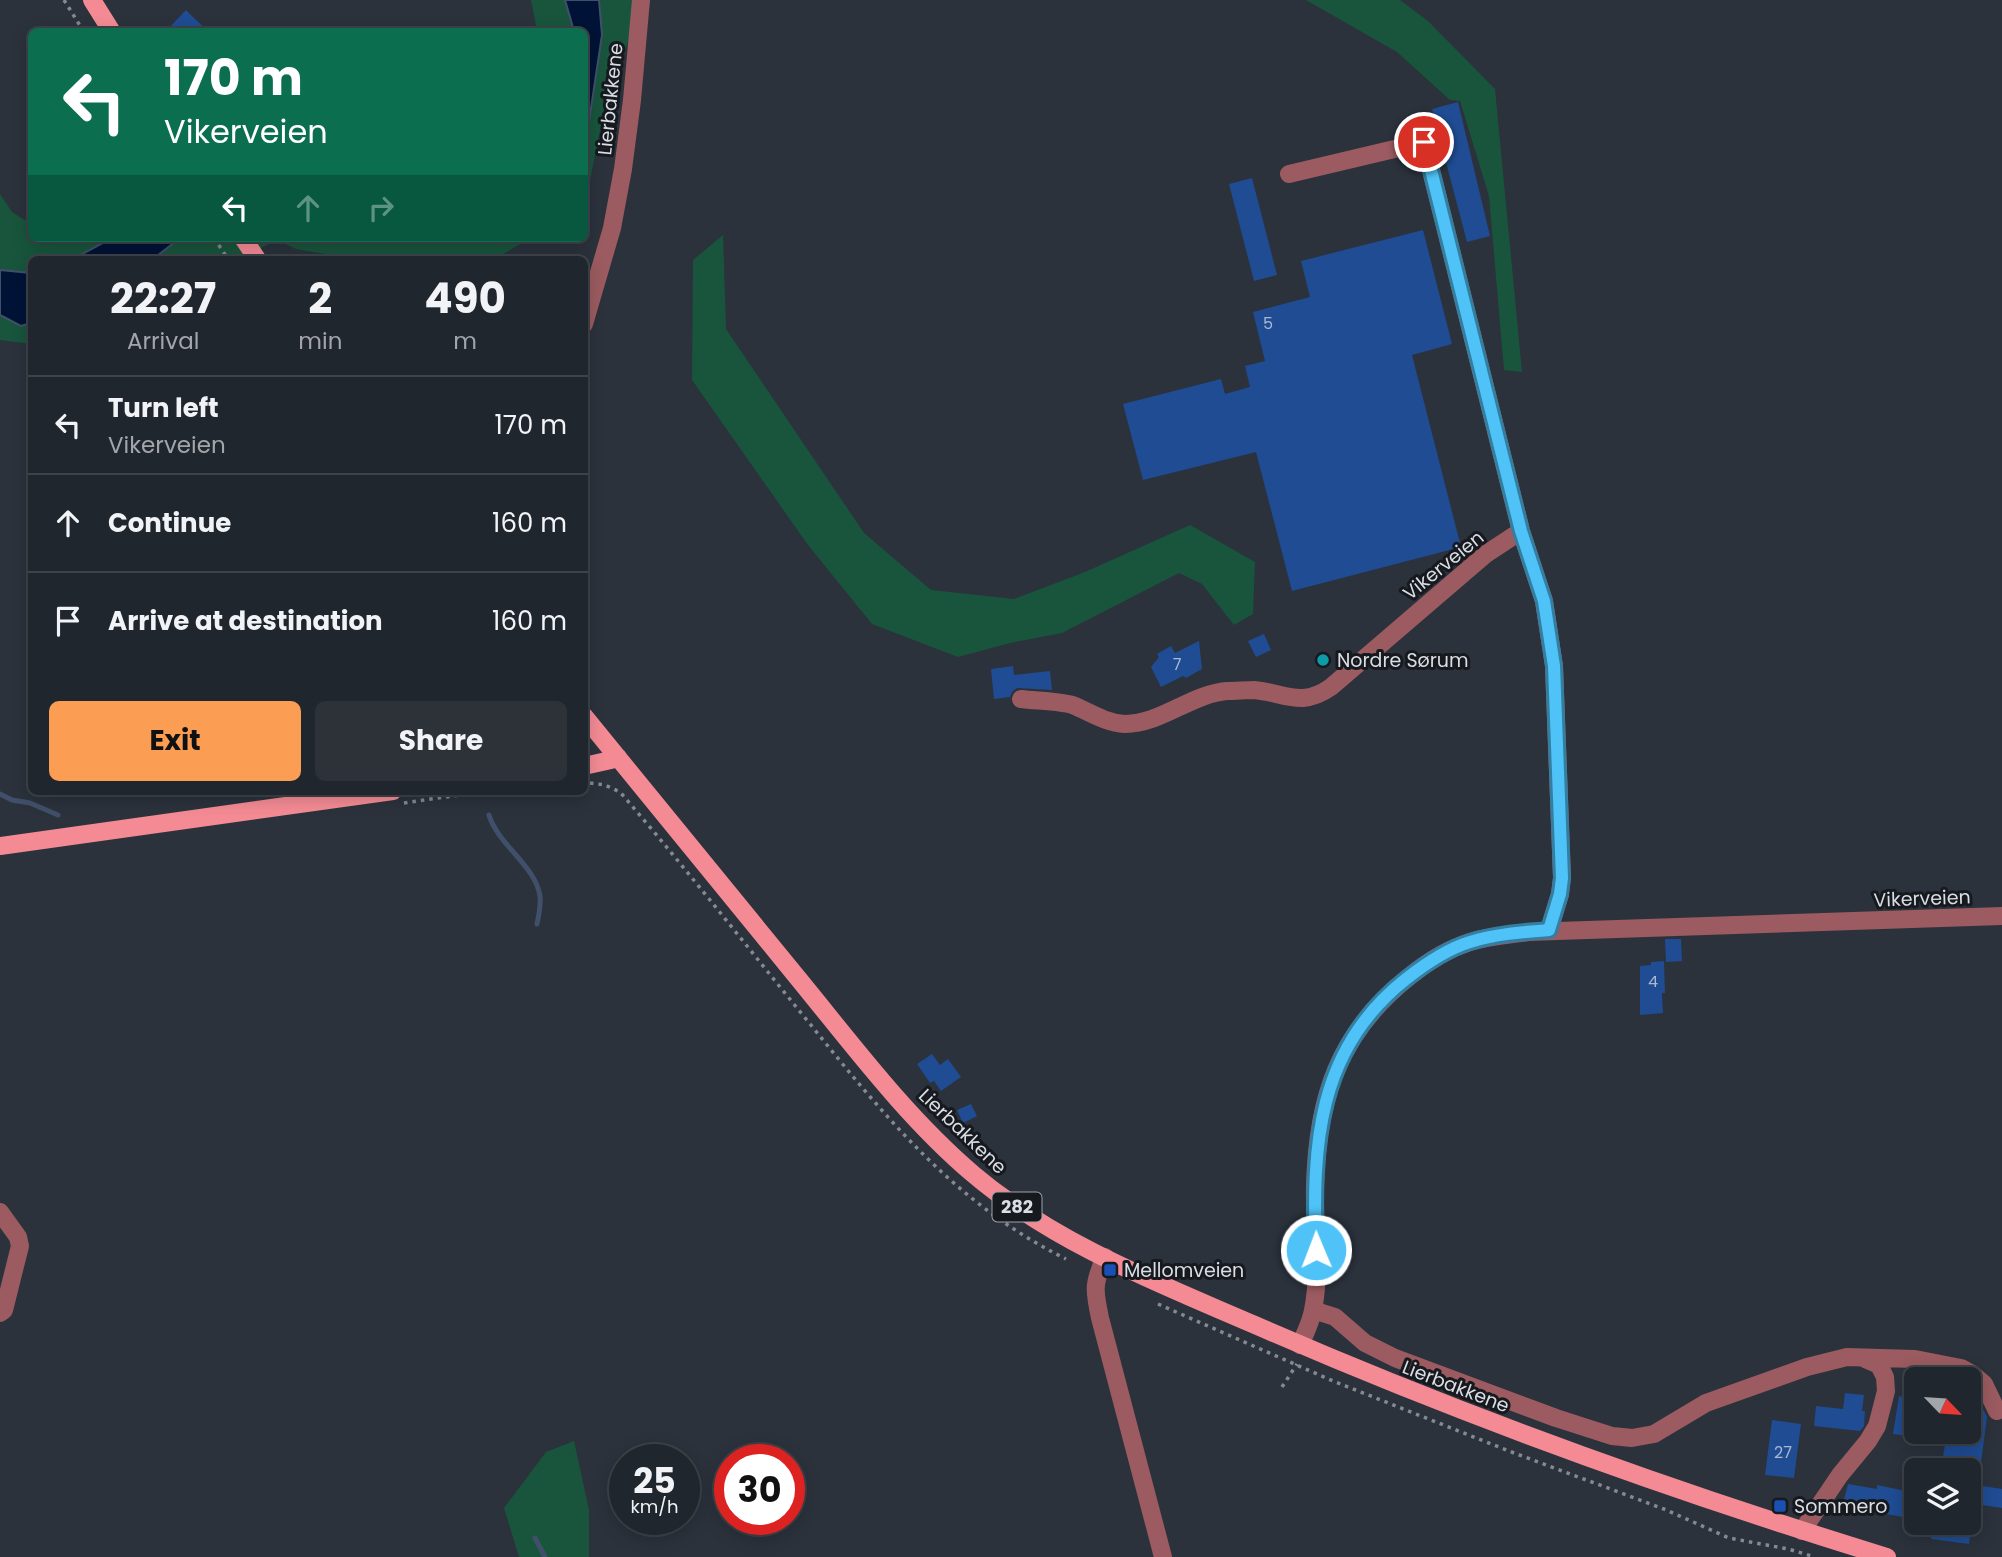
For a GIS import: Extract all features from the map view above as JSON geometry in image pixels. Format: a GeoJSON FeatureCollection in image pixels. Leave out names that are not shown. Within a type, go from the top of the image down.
{"type":"FeatureCollection","features":[{"type":"Feature","properties":{"kind":"main road"},"geometry":{"type":"LineString","coordinates":[[92,0],[110,28]]}},
{"type":"Feature","properties":{"kind":"main road","name":"Lierbakkene"},"geometry":{"type":"LineString","coordinates":[[588,727],[618,757],[887,1085],[950,1153],[1022,1211],[1105,1258],[1300,1345],[1513,1430],[1703,1499],[1887,1557]]}},
{"type":"Feature","properties":{"kind":"main road"},"geometry":{"type":"LineString","coordinates":[[588,765],[618,757]]}},
{"type":"Feature","properties":{"kind":"main road"},"geometry":{"type":"LineString","coordinates":[[0,846],[364,795]]}},
{"type":"Feature","properties":{"kind":"street","name":"Lierbakkene"},"geometry":{"type":"LineString","coordinates":[[588,310],[612,228],[623,169],[640,0]]}},
{"type":"Feature","properties":{"kind":"street"},"geometry":{"type":"LineString","coordinates":[[1289,174],[1424,142],[1521,531],[1544,601],[1554,666],[1562,878],[1549,930]]}},
{"type":"Feature","properties":{"kind":"street","name":"Vikerveien"},"geometry":{"type":"LineString","coordinates":[[1021,699],[1073,705],[1107,721],[1128,724],[1146,721],[1212,693],[1226,691],[1254,690],[1299,699],[1311,698],[1331,687],[1486,554],[1521,531]]}},
{"type":"Feature","properties":{"kind":"street","name":"Vikerveien"},"geometry":{"type":"LineString","coordinates":[[1300,1345],[1313,1310],[1317,1271],[1315,1189],[1318,1141],[1336,1070],[1354,1034],[1369,1014],[1394,989],[1425,965],[1457,947],[1482,939],[1549,930],[2002,916]]}},
{"type":"Feature","properties":{"kind":"street"},"geometry":{"type":"LineString","coordinates":[[0,1212],[18,1237],[20,1246],[4,1310],[0,1313]]}},
{"type":"Feature","properties":{"kind":"street"},"geometry":{"type":"LineString","coordinates":[[1105,1258],[1097,1275],[1095,1292],[1100,1318],[1163,1557]]}},
{"type":"Feature","properties":{"kind":"street"},"geometry":{"type":"LineString","coordinates":[[1313,1310],[1335,1317],[1375,1350],[1603,1434],[1621,1438],[1640,1437],[1661,1431],[1689,1412],[1722,1397],[1816,1364],[1847,1357],[1907,1358],[1961,1367],[1984,1384],[1997,1411]]}},
{"type":"Feature","properties":{"kind":"street"},"geometry":{"type":"LineString","coordinates":[[1802,1531],[1877,1426],[1886,1391],[1885,1377],[1879,1365],[1859,1357]]}},
{"type":"Feature","properties":{"kind":"path"},"geometry":{"type":"LineString","coordinates":[[64,0],[82,28]]}},
{"type":"Feature","properties":{"kind":"path"},"geometry":{"type":"LineString","coordinates":[[588,783],[605,785],[620,792],[859,1084],[936,1169],[1011,1227],[1097,1275]]}},
{"type":"Feature","properties":{"kind":"path"},"geometry":{"type":"LineString","coordinates":[[1154,1302],[1413,1413],[1664,1508],[1729,1538],[1781,1547],[1815,1557]]}},
{"type":"Feature","properties":{"kind":"path"},"geometry":{"type":"LineString","coordinates":[[1282,1387],[1297,1365],[1300,1345]]}},
{"type":"Feature","properties":{"kind":"green space"},"geometry":{"type":"Polygon","coordinates":[[[531,0],[643,0],[604,110],[588,191],[588,28],[536,28],[531,0]]]}},
{"type":"Feature","properties":{"kind":"green space"},"geometry":{"type":"Polygon","coordinates":[[[1306,0],[1400,0],[1428,21],[1495,89],[1522,372],[1504,370],[1489,196],[1460,101],[1450,100],[1397,52],[1306,0]]]}},
{"type":"Feature","properties":{"kind":"green space"},"geometry":{"type":"Polygon","coordinates":[[[0,194],[12,212],[28,222],[28,242],[273,242],[245,256],[28,256],[28,344],[0,340],[0,194]]]}},
{"type":"Feature","properties":{"kind":"green space"},"geometry":{"type":"Polygon","coordinates":[[[723,235],[726,329],[864,533],[931,590],[1014,599],[1085,572],[1190,525],[1255,562],[1253,614],[1234,625],[1202,584],[1179,573],[1062,633],[958,657],[872,624],[808,545],[692,380],[693,260],[723,235]]]}},
{"type":"Feature","properties":{"kind":"green space"},"geometry":{"type":"Polygon","coordinates":[[[281,242],[523,242],[500,256],[337,256],[296,249],[281,242]]]}},
{"type":"Feature","properties":{"kind":"green space"},"geometry":{"type":"Polygon","coordinates":[[[574,1441],[589,1510],[589,1557],[519,1557],[504,1508],[546,1452],[574,1441]]]}},
{"type":"Feature","properties":{"kind":"water"},"geometry":{"type":"Polygon","coordinates":[[[565,0],[599,0],[602,35],[588,128],[588,28],[573,28],[565,0]]]}},
{"type":"Feature","properties":{"kind":"water"},"geometry":{"type":"Polygon","coordinates":[[[105,242],[175,242],[157,256],[79,256],[105,242]]]}},
{"type":"Feature","properties":{"kind":"water"},"geometry":{"type":"Polygon","coordinates":[[[0,270],[28,273],[28,324],[21,326],[0,315],[0,270]]]}},
{"type":"Feature","properties":{"kind":"building"},"geometry":{"type":"Polygon","coordinates":[[[186,10],[205,28],[169,28],[186,10]]]}},
{"type":"Feature","properties":{"kind":"building"},"geometry":{"type":"Polygon","coordinates":[[[1458,102],[1490,236],[1467,242],[1432,109],[1458,102]]]}},
{"type":"Feature","properties":{"kind":"building"},"geometry":{"type":"Polygon","coordinates":[[[1252,178],[1277,275],[1254,281],[1229,184],[1252,178]]]}},
{"type":"Feature","properties":{"kind":"building"},"geometry":{"type":"Polygon","coordinates":[[[1423,230],[1452,344],[1412,355],[1461,547],[1292,591],[1256,452],[1143,480],[1123,404],[1221,379],[1225,394],[1250,387],[1245,366],[1265,361],[1253,312],[1310,297],[1301,261],[1423,230]]]}},
{"type":"Feature","properties":{"kind":"building"},"geometry":{"type":"Polygon","coordinates":[[[1264,634],[1271,650],[1256,657],[1248,641],[1264,634]]]}},
{"type":"Feature","properties":{"kind":"building"},"geometry":{"type":"Polygon","coordinates":[[[1199,641],[1202,669],[1161,687],[1151,667],[1159,657],[1157,654],[1171,646],[1175,653],[1199,641]]]}},
{"type":"Feature","properties":{"kind":"building"},"geometry":{"type":"Polygon","coordinates":[[[1013,666],[1014,675],[1050,671],[1052,690],[1017,688],[1010,697],[994,699],[991,669],[1013,666]]]}},
{"type":"Feature","properties":{"kind":"building"},"geometry":{"type":"Polygon","coordinates":[[[1665,939],[1681,939],[1682,961],[1666,962],[1665,939]]]}},
{"type":"Feature","properties":{"kind":"building"},"geometry":{"type":"Polygon","coordinates":[[[1664,961],[1663,1013],[1640,1015],[1640,966],[1664,961]]]}},
{"type":"Feature","properties":{"kind":"building"},"geometry":{"type":"Polygon","coordinates":[[[932,1054],[940,1065],[948,1059],[961,1077],[941,1091],[934,1081],[930,1083],[917,1064],[932,1054]]]}},
{"type":"Feature","properties":{"kind":"building"},"geometry":{"type":"Polygon","coordinates":[[[971,1104],[977,1116],[963,1123],[957,1110],[971,1104]]]}},
{"type":"Feature","properties":{"kind":"building"},"geometry":{"type":"Polygon","coordinates":[[[1845,1393],[1864,1395],[1864,1426],[1860,1431],[1814,1426],[1816,1406],[1843,1409],[1845,1393]]]}},
{"type":"Feature","properties":{"kind":"building"},"geometry":{"type":"Polygon","coordinates":[[[1899,1396],[1904,1397],[1904,1435],[1893,1434],[1899,1396]]]}},
{"type":"Feature","properties":{"kind":"building"},"geometry":{"type":"Polygon","coordinates":[[[1983,1409],[1987,1417],[1981,1462],[1981,1458],[1943,1458],[1945,1444],[1981,1444],[1983,1409]]]}},
{"type":"Feature","properties":{"kind":"building"},"geometry":{"type":"Polygon","coordinates":[[[1772,1420],[1801,1424],[1794,1478],[1765,1475],[1772,1420]]]}},
{"type":"Feature","properties":{"kind":"building"},"geometry":{"type":"Polygon","coordinates":[[[1848,1484],[1877,1489],[1877,1485],[1904,1491],[1904,1517],[1842,1507],[1848,1484]]]}},
{"type":"Feature","properties":{"kind":"building"},"geometry":{"type":"Polygon","coordinates":[[[1981,1486],[2002,1489],[2002,1508],[1981,1505],[1981,1486]]]}},
{"type":"Feature","properties":{"kind":"building"},"geometry":{"type":"Polygon","coordinates":[[[1932,1535],[1970,1535],[1969,1544],[1931,1539],[1932,1535]]]}},
{"type":"Feature","properties":{"kind":"waterway"},"geometry":{"type":"LineString","coordinates":[[0,794],[58,815]]}},
{"type":"Feature","properties":{"kind":"waterway"},"geometry":{"type":"LineString","coordinates":[[489,815],[500,836],[537,885],[540,896],[537,924]]}},
{"type":"Feature","properties":{"kind":"waterway"},"geometry":{"type":"LineString","coordinates":[[535,1538],[545,1557]]}},
{"type":"Feature","properties":{"kind":"place","name":"Nordre Sørum"},"geometry":{"type":"Point","coordinates":[1323,660]}},
{"type":"Feature","properties":{"kind":"place","name":"Mellomveien"},"geometry":{"type":"Point","coordinates":[1110,1270]}},
{"type":"Feature","properties":{"kind":"place","name":"Sommero"},"geometry":{"type":"Point","coordinates":[1780,1506]}},
{"type":"Feature","properties":{"kind":"route"},"geometry":{"type":"LineString","coordinates":[[1316,1250],[1315,1189],[1318,1141],[1336,1070],[1354,1034],[1394,989],[1418,970],[1457,947],[1482,939],[1549,930],[1562,878],[1554,666],[1550,631],[1544,601],[1521,531],[1424,142]]}}]}
